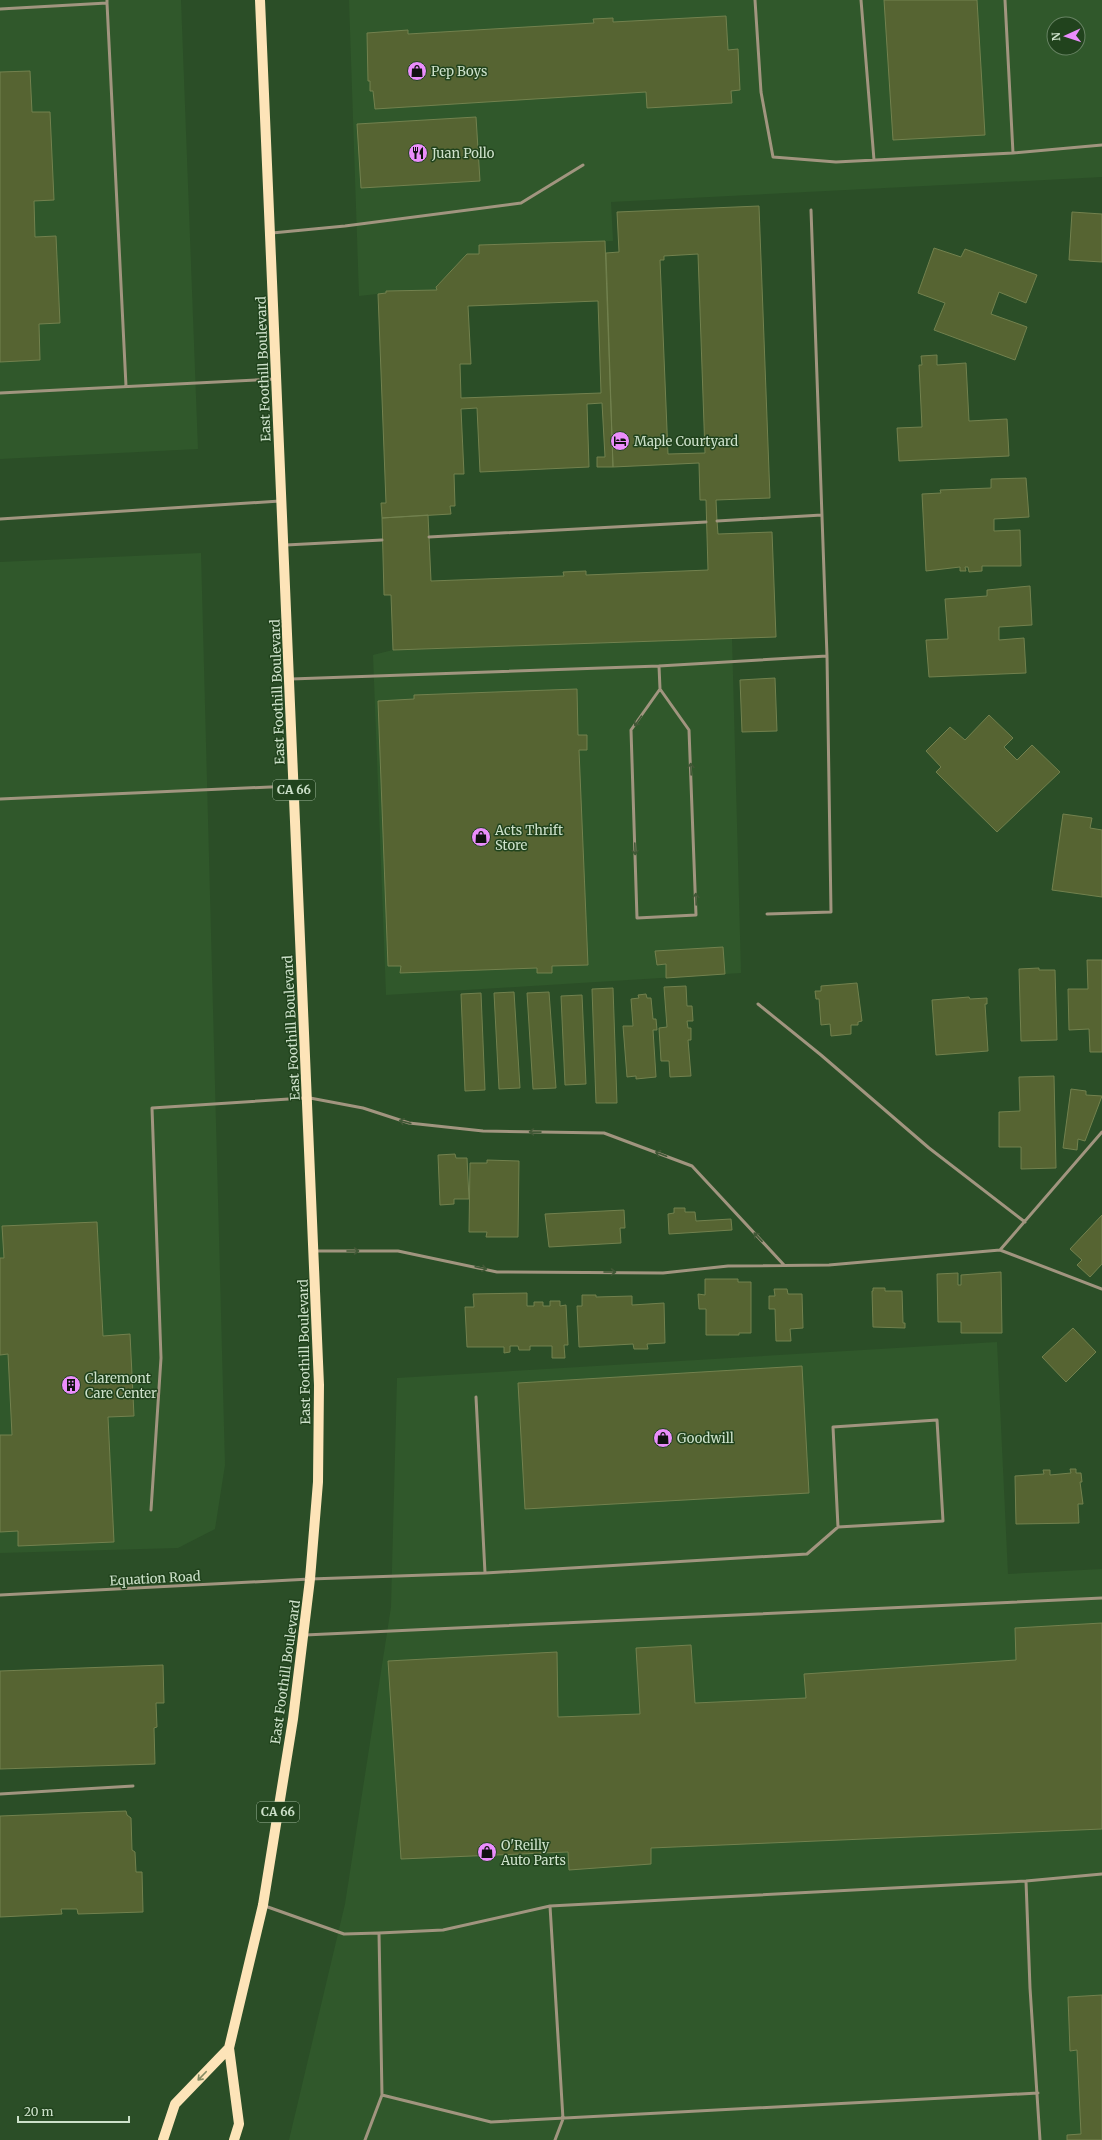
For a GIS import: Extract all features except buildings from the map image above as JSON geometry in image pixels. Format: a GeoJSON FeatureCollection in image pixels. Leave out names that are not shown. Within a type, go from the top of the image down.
{"type":"FeatureCollection","features":[{"type":"Feature","properties":{"kind":"main road","name":"East Foothill Boulevard"},"geometry":{"type":"LineString","coordinates":[[234,2140],[239,2124],[229,2048],[263,1905],[293,1719],[310,1579],[318,1482],[319,1385],[314,1251],[260,0]]}},
{"type":"Feature","properties":{"kind":"main road"},"geometry":{"type":"LineString","coordinates":[[163,2140],[175,2104],[229,2048]]}},
{"type":"Feature","properties":{"kind":"lane"},"geometry":{"type":"LineString","coordinates":[[755,0],[762,92],[774,157],[836,162],[1013,153],[1102,146]]}},
{"type":"Feature","properties":{"kind":"lane"},"geometry":{"type":"LineString","coordinates":[[861,0],[874,160]]}},
{"type":"Feature","properties":{"kind":"lane"},"geometry":{"type":"LineString","coordinates":[[1005,0],[1013,153]]}},
{"type":"Feature","properties":{"kind":"lane"},"geometry":{"type":"LineString","coordinates":[[0,9],[107,2],[126,386]]}},
{"type":"Feature","properties":{"kind":"lane"},"geometry":{"type":"LineString","coordinates":[[270,233],[345,226],[521,203],[583,165]]}},
{"type":"Feature","properties":{"kind":"lane"},"geometry":{"type":"LineString","coordinates":[[767,914],[831,912],[827,656],[811,210]]}},
{"type":"Feature","properties":{"kind":"lane"},"geometry":{"type":"LineString","coordinates":[[0,393],[276,379]]}},
{"type":"Feature","properties":{"kind":"lane"},"geometry":{"type":"LineString","coordinates":[[0,519],[282,501]]}},
{"type":"Feature","properties":{"kind":"lane"},"geometry":{"type":"LineString","coordinates":[[717,521],[822,515]]}},
{"type":"Feature","properties":{"kind":"lane"},"geometry":{"type":"LineString","coordinates":[[429,537],[706,522]]}},
{"type":"Feature","properties":{"kind":"lane"},"geometry":{"type":"LineString","coordinates":[[283,545],[382,540]]}},
{"type":"Feature","properties":{"kind":"lane"},"geometry":{"type":"LineString","coordinates":[[289,679],[659,666],[827,656]]}},
{"type":"Feature","properties":{"kind":"lane"},"geometry":{"type":"LineString","coordinates":[[659,666],[660,689],[689,730],[696,915],[637,918],[631,730],[660,689]]}},
{"type":"Feature","properties":{"kind":"lane"},"geometry":{"type":"LineString","coordinates":[[0,799],[294,786]]}},
{"type":"Feature","properties":{"kind":"lane"},"geometry":{"type":"LineString","coordinates":[[758,1004],[821,1055],[929,1148],[1025,1222]]}},
{"type":"Feature","properties":{"kind":"lane"},"geometry":{"type":"LineString","coordinates":[[151,1510],[161,1358],[152,1108],[307,1098],[363,1108],[409,1123],[483,1131],[604,1133],[692,1166],[784,1265]]}},
{"type":"Feature","properties":{"kind":"lane"},"geometry":{"type":"LineString","coordinates":[[1000,1250],[1102,1132]]}},
{"type":"Feature","properties":{"kind":"lane"},"geometry":{"type":"LineString","coordinates":[[314,1251],[398,1251],[497,1272],[663,1273],[728,1266],[829,1265],[1000,1250],[1102,1289]]}},
{"type":"Feature","properties":{"kind":"lane"},"geometry":{"type":"LineString","coordinates":[[476,1397],[485,1573]]}},
{"type":"Feature","properties":{"kind":"lane"},"geometry":{"type":"LineString","coordinates":[[937,1420],[943,1521],[838,1526],[833,1427],[937,1420]]}},
{"type":"Feature","properties":{"kind":"lane","name":"Equation Road"},"geometry":{"type":"LineString","coordinates":[[0,1595],[310,1579],[485,1573],[807,1554],[838,1526]]}},
{"type":"Feature","properties":{"kind":"lane"},"geometry":{"type":"LineString","coordinates":[[304,1635],[1102,1598]]}},
{"type":"Feature","properties":{"kind":"lane"},"geometry":{"type":"LineString","coordinates":[[0,1794],[133,1786]]}},
{"type":"Feature","properties":{"kind":"lane"},"geometry":{"type":"LineString","coordinates":[[263,1905],[344,1934],[379,1933],[443,1930],[550,1906],[1026,1882],[1102,1874]]}},
{"type":"Feature","properties":{"kind":"lane"},"geometry":{"type":"LineString","coordinates":[[1026,1882],[1030,1988],[1040,2140]]}},
{"type":"Feature","properties":{"kind":"lane"},"geometry":{"type":"LineString","coordinates":[[550,1906],[563,2118],[556,2140]]}},
{"type":"Feature","properties":{"kind":"lane"},"geometry":{"type":"LineString","coordinates":[[365,2140],[382,2095],[379,1933]]}},
{"type":"Feature","properties":{"kind":"lane"},"geometry":{"type":"LineString","coordinates":[[382,2095],[491,2122],[1038,2093]]}},
{"type":"Feature","properties":{"kind":"shaded area"},"geometry":{"type":"Polygon","coordinates":[[[0,0],[181,0],[198,449],[0,459],[0,0]]]}},
{"type":"Feature","properties":{"kind":"shaded area"},"geometry":{"type":"Polygon","coordinates":[[[349,0],[1102,0],[1102,177],[611,202],[613,241],[479,245],[479,254],[467,254],[436,286],[437,290],[386,291],[386,293],[359,296],[349,0]]]}},
{"type":"Feature","properties":{"kind":"shaded area"},"geometry":{"type":"Polygon","coordinates":[[[201,553],[225,1465],[215,1529],[178,1548],[0,1553],[0,562],[201,553]]]}},
{"type":"Feature","properties":{"kind":"shaded area"},"geometry":{"type":"Polygon","coordinates":[[[732,638],[741,973],[386,995],[373,655],[393,650],[732,638]]]}},
{"type":"Feature","properties":{"kind":"shaded area"},"geometry":{"type":"Polygon","coordinates":[[[997,1342],[1008,1574],[1102,1569],[1102,2140],[289,2140],[345,1904],[391,1607],[397,1378],[997,1342]]]}},
{"type":"Feature","properties":{"kind":"place","name":"Pep Boys"},"geometry":{"type":"Point","coordinates":[417,71]}},
{"type":"Feature","properties":{"kind":"place","name":"Juan Pollo"},"geometry":{"type":"Point","coordinates":[418,153]}},
{"type":"Feature","properties":{"kind":"place","name":"Maple Courtyard"},"geometry":{"type":"Point","coordinates":[620,441]}},
{"type":"Feature","properties":{"kind":"place","name":"Acts Thrift Store"},"geometry":{"type":"Point","coordinates":[481,837]}},
{"type":"Feature","properties":{"kind":"place","name":"Claremont Care Center"},"geometry":{"type":"Point","coordinates":[71,1385]}},
{"type":"Feature","properties":{"kind":"place","name":"Goodwill"},"geometry":{"type":"Point","coordinates":[663,1438]}},
{"type":"Feature","properties":{"kind":"place","name":"O'Reilly Auto Parts"},"geometry":{"type":"Point","coordinates":[487,1852]}}]}
